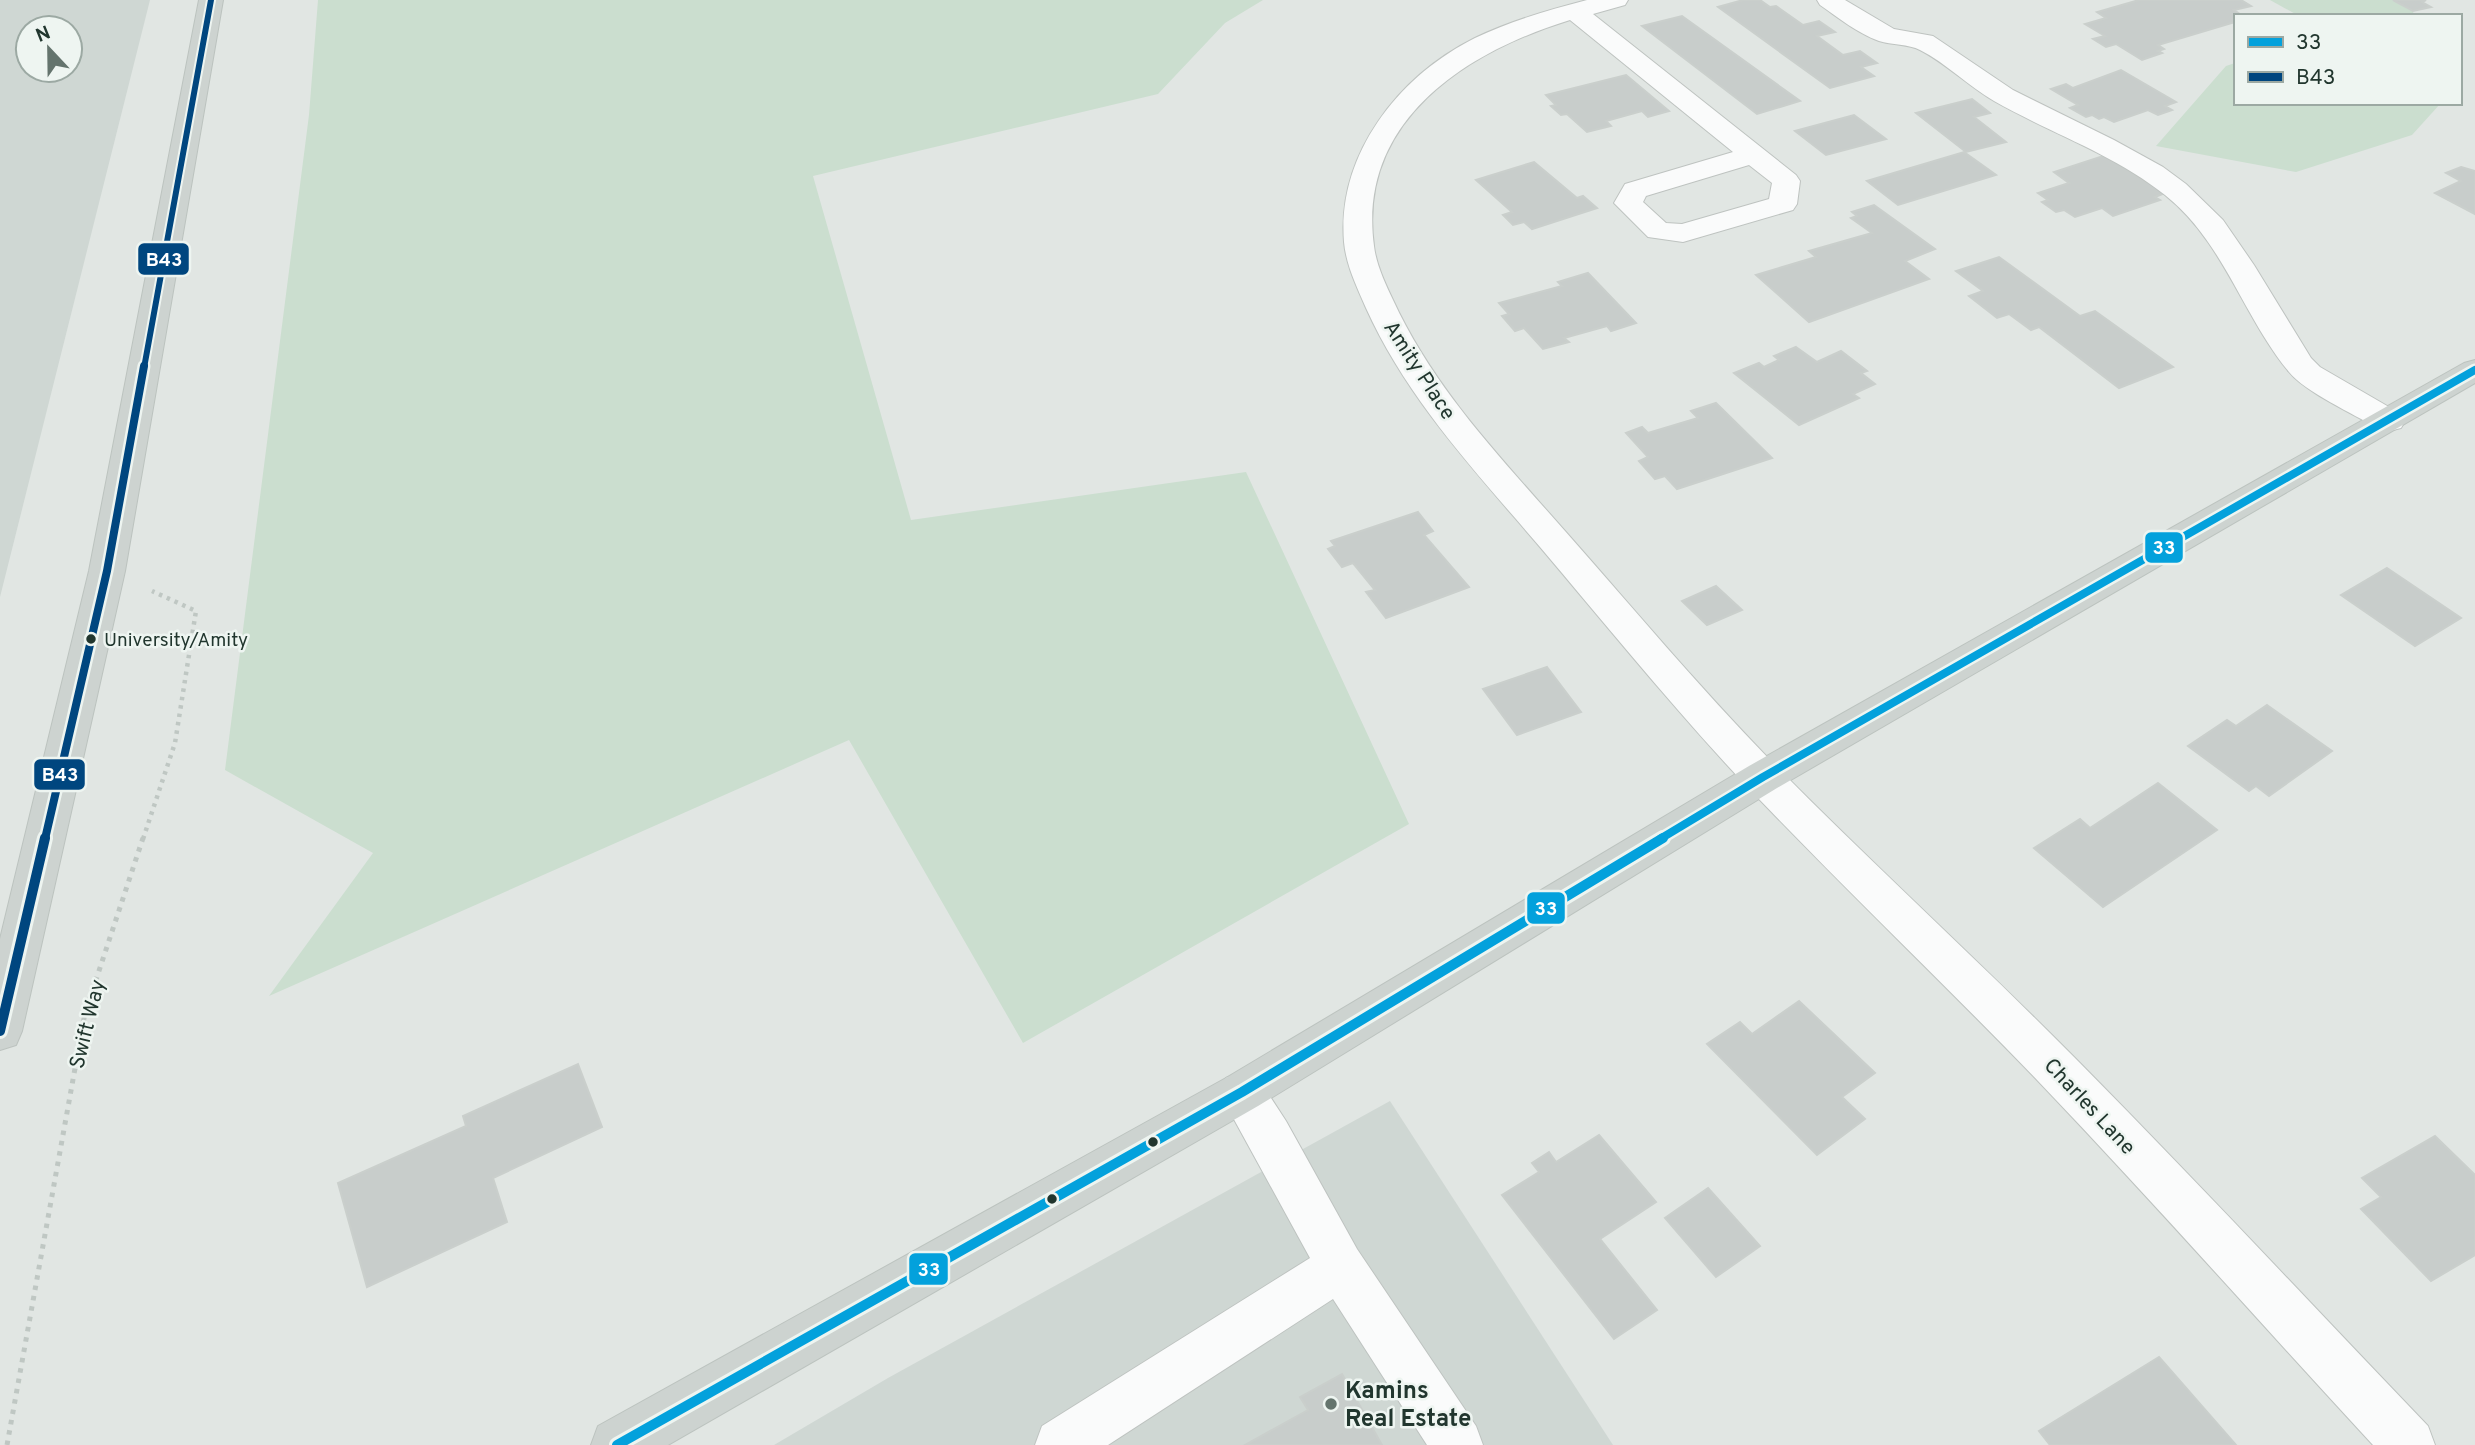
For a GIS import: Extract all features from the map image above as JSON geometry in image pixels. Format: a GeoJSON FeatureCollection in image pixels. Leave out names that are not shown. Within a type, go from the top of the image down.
{"type":"FeatureCollection","features":[{"type":"Feature","properties":{"kind":"main road"},"geometry":{"type":"LineString","coordinates":[[0,1031],[107,571],[211,0]]}},
{"type":"Feature","properties":{"kind":"main road"},"geometry":{"type":"LineString","coordinates":[[617,1445],[1242,1092],[1763,777],[2475,370]]}},
{"type":"Feature","properties":{"kind":"street","name":"Amity Place"},"geometry":{"type":"LineString","coordinates":[[1616,0],[1574,11],[1483,44],[1429,81],[1403,107],[1365,168],[1359,199],[1359,248],[1382,312],[1406,356],[1431,393],[1524,507],[1712,724],[1763,777]]}},
{"type":"Feature","properties":{"kind":"street"},"geometry":{"type":"LineString","coordinates":[[1829,0],[1884,35],[1911,42],[1924,41],[2004,96],[2102,142],[2174,188],[2195,206],[2223,238],[2300,365],[2309,374],[2389,421]]}},
{"type":"Feature","properties":{"kind":"street"},"geometry":{"type":"LineString","coordinates":[[1574,11],[1754,155],[1786,181],[1783,204],[1683,233],[1658,231],[1628,204],[1635,190],[1754,155]]}},
{"type":"Feature","properties":{"kind":"street","name":"Charles Lane"},"geometry":{"type":"LineString","coordinates":[[1763,777],[2057,1071],[2409,1445]]}},
{"type":"Feature","properties":{"kind":"street"},"geometry":{"type":"LineString","coordinates":[[1242,1092],[1270,1136],[1340,1266],[1457,1445]]}},
{"type":"Feature","properties":{"kind":"street"},"geometry":{"type":"LineString","coordinates":[[1061,1445],[1340,1266]]}},
{"type":"Feature","properties":{"kind":"path","name":"Swift Way"},"geometry":{"type":"LineString","coordinates":[[7,1445],[85,1013],[175,743],[196,611]]}},
{"type":"Feature","properties":{"kind":"shaded area"},"geometry":{"type":"Polygon","coordinates":[[[0,0],[150,0],[0,597],[0,0]]]}},
{"type":"Feature","properties":{"kind":"shaded area"},"geometry":{"type":"Polygon","coordinates":[[[1390,1101],[1613,1445],[774,1445],[888,1378],[1390,1101]]]}},
{"type":"Feature","properties":{"kind":"green space"},"geometry":{"type":"Polygon","coordinates":[[[318,0],[1263,0],[1225,23],[1158,94],[813,176],[911,520],[1246,472],[1409,824],[1023,1043],[849,740],[269,996],[373,853],[225,770],[309,115],[318,0]]]}},
{"type":"Feature","properties":{"kind":"green space"},"geometry":{"type":"Polygon","coordinates":[[[2270,0],[2393,0],[2413,11],[2414,14],[2295,14],[2270,0]]]}},
{"type":"Feature","properties":{"kind":"green space"},"geometry":{"type":"Polygon","coordinates":[[[2234,63],[2234,105],[2439,105],[2412,135],[2296,172],[2156,146],[2226,66],[2234,63]]]}},
{"type":"Feature","properties":{"kind":"building"},"geometry":{"type":"Polygon","coordinates":[[[1743,0],[1760,0],[1770,7],[1776,6],[1803,25],[1819,21],[1835,32],[1817,36],[1843,55],[1860,51],[1877,63],[1861,67],[1874,76],[1830,88],[1718,7],[1743,0]]]}},
{"type":"Feature","properties":{"kind":"building"},"geometry":{"type":"Polygon","coordinates":[[[2139,0],[2241,0],[2251,6],[2234,10],[2240,14],[2234,14],[2234,22],[2158,45],[2164,49],[2158,51],[2162,53],[2142,60],[2116,44],[2106,47],[2093,39],[2105,36],[2085,24],[2106,18],[2097,12],[2139,0]]]}},
{"type":"Feature","properties":{"kind":"building"},"geometry":{"type":"Polygon","coordinates":[[[2393,0],[2426,0],[2422,2],[2431,7],[2413,11],[2393,0]]]}},
{"type":"Feature","properties":{"kind":"building"},"geometry":{"type":"Polygon","coordinates":[[[1682,16],[1800,101],[1757,114],[1642,26],[1682,16]]]}},
{"type":"Feature","properties":{"kind":"building"},"geometry":{"type":"Polygon","coordinates":[[[2121,70],[2176,102],[2165,106],[2172,110],[2158,115],[2148,110],[2114,122],[2104,117],[2086,117],[2070,108],[2078,105],[2051,89],[2066,84],[2073,88],[2121,70]]]}},
{"type":"Feature","properties":{"kind":"building"},"geometry":{"type":"Polygon","coordinates":[[[1626,75],[1669,111],[1648,117],[1642,111],[1606,121],[1611,126],[1587,132],[1567,114],[1561,115],[1551,106],[1556,105],[1546,95],[1626,75]]]}},
{"type":"Feature","properties":{"kind":"building"},"geometry":{"type":"Polygon","coordinates":[[[1972,99],[1990,113],[1974,117],[2006,142],[1966,152],[1916,113],[1972,99]]]}},
{"type":"Feature","properties":{"kind":"building"},"geometry":{"type":"Polygon","coordinates":[[[1854,115],[1886,139],[1826,155],[1795,131],[1854,115]]]}},
{"type":"Feature","properties":{"kind":"building"},"geometry":{"type":"Polygon","coordinates":[[[1964,152],[1996,175],[1898,205],[1867,181],[1964,152]]]}},
{"type":"Feature","properties":{"kind":"building"},"geometry":{"type":"Polygon","coordinates":[[[2106,155],[2165,193],[2155,197],[2160,200],[2113,216],[2102,208],[2075,217],[2064,210],[2056,212],[2042,202],[2048,200],[2038,193],[2069,183],[2054,172],[2106,155]]]}},
{"type":"Feature","properties":{"kind":"building"},"geometry":{"type":"Polygon","coordinates":[[[1534,162],[1577,198],[1583,196],[1597,208],[1532,229],[1524,222],[1513,225],[1503,215],[1512,212],[1476,180],[1534,162]]]}},
{"type":"Feature","properties":{"kind":"building"},"geometry":{"type":"Polygon","coordinates":[[[2461,167],[2475,171],[2475,214],[2435,193],[2461,181],[2446,173],[2461,167]]]}},
{"type":"Feature","properties":{"kind":"building"},"geometry":{"type":"Polygon","coordinates":[[[1874,205],[1935,249],[1905,261],[1929,279],[1809,322],[1756,275],[1816,257],[1809,251],[1872,233],[1851,218],[1857,216],[1852,212],[1874,205]]]}},
{"type":"Feature","properties":{"kind":"building"},"geometry":{"type":"Polygon","coordinates":[[[1999,257],[2080,316],[2095,311],[2173,367],[2119,388],[2039,327],[2031,330],[2009,314],[1997,318],[1969,296],[1983,291],[1956,271],[1999,257]]]}},
{"type":"Feature","properties":{"kind":"building"},"geometry":{"type":"Polygon","coordinates":[[[1588,273],[1636,323],[1611,331],[1607,326],[1564,338],[1569,342],[1543,349],[1524,328],[1515,331],[1502,316],[1509,314],[1499,303],[1562,286],[1558,282],[1588,273]]]}},
{"type":"Feature","properties":{"kind":"building"},"geometry":{"type":"Polygon","coordinates":[[[1796,347],[1817,362],[1841,351],[1867,371],[1861,373],[1875,384],[1853,394],[1859,398],[1799,425],[1734,373],[1759,363],[1764,367],[1779,360],[1774,356],[1796,347]]]}},
{"type":"Feature","properties":{"kind":"building"},"geometry":{"type":"Polygon","coordinates":[[[1716,403],[1772,458],[1677,489],[1665,476],[1655,479],[1639,461],[1648,457],[1626,433],[1642,427],[1648,433],[1698,418],[1691,411],[1716,403]]]}},
{"type":"Feature","properties":{"kind":"building"},"geometry":{"type":"Polygon","coordinates":[[[1418,512],[1433,531],[1424,535],[1469,587],[1386,618],[1366,592],[1375,590],[1353,563],[1342,567],[1328,549],[1335,546],[1331,541],[1418,512]]]}},
{"type":"Feature","properties":{"kind":"building"},"geometry":{"type":"Polygon","coordinates":[[[2387,568],[2461,618],[2415,646],[2341,595],[2387,568]]]}},
{"type":"Feature","properties":{"kind":"building"},"geometry":{"type":"Polygon","coordinates":[[[1716,586],[1742,610],[1707,625],[1682,601],[1716,586]]]}},
{"type":"Feature","properties":{"kind":"building"},"geometry":{"type":"Polygon","coordinates":[[[1547,667],[1581,712],[1517,735],[1483,689],[1547,667]]]}},
{"type":"Feature","properties":{"kind":"building"},"geometry":{"type":"Polygon","coordinates":[[[2267,705],[2332,751],[2269,796],[2256,786],[2249,791],[2188,746],[2227,720],[2236,726],[2267,705]]]}},
{"type":"Feature","properties":{"kind":"building"},"geometry":{"type":"Polygon","coordinates":[[[2158,783],[2217,830],[2103,907],[2034,848],[2080,819],[2090,828],[2158,783]]]}},
{"type":"Feature","properties":{"kind":"building"},"geometry":{"type":"Polygon","coordinates":[[[1799,1001],[1875,1073],[1842,1097],[1865,1119],[1817,1155],[1707,1044],[1740,1022],[1752,1034],[1799,1001]]]}},
{"type":"Feature","properties":{"kind":"building"},"geometry":{"type":"Polygon","coordinates":[[[578,1064],[602,1127],[493,1178],[507,1222],[367,1287],[338,1183],[466,1126],[463,1116],[578,1064]]]}},
{"type":"Feature","properties":{"kind":"building"},"geometry":{"type":"Polygon","coordinates":[[[1599,1135],[1656,1202],[1600,1239],[1657,1310],[1614,1339],[1502,1195],[1539,1172],[1532,1163],[1549,1152],[1556,1162],[1599,1135]]]}},
{"type":"Feature","properties":{"kind":"building"},"geometry":{"type":"Polygon","coordinates":[[[2435,1136],[2475,1175],[2475,1255],[2431,1281],[2361,1209],[2381,1197],[2362,1178],[2435,1136]]]}},
{"type":"Feature","properties":{"kind":"building"},"geometry":{"type":"Polygon","coordinates":[[[1708,1188],[1760,1246],[1716,1277],[1665,1218],[1708,1188]]]}},
{"type":"Feature","properties":{"kind":"building"},"geometry":{"type":"Polygon","coordinates":[[[2159,1357],[2236,1445],[2050,1445],[2039,1431],[2159,1357]]]}},
{"type":"Feature","properties":{"kind":"building","name":"Kamins Real Estate"},"geometry":{"type":"Polygon","coordinates":[[[1342,1374],[1382,1445],[1245,1445],[1308,1410],[1300,1397],[1342,1374]]]}},
{"type":"Feature","properties":{"kind":"transit line","name":"B43"},"geometry":{"type":"LineString","coordinates":[[0,1031],[107,571],[211,0]]}},
{"type":"Feature","properties":{"kind":"transit line","name":"33"},"geometry":{"type":"LineString","coordinates":[[617,1445],[1242,1092],[1763,777],[2475,370]]}},
{"type":"Feature","properties":{"kind":"place","name":"University/Amity"},"geometry":{"type":"Point","coordinates":[91,639]}},
{"type":"Feature","properties":{"kind":"place","name":"Kamins Real Estate"},"geometry":{"type":"Point","coordinates":[1331,1404]}}]}
